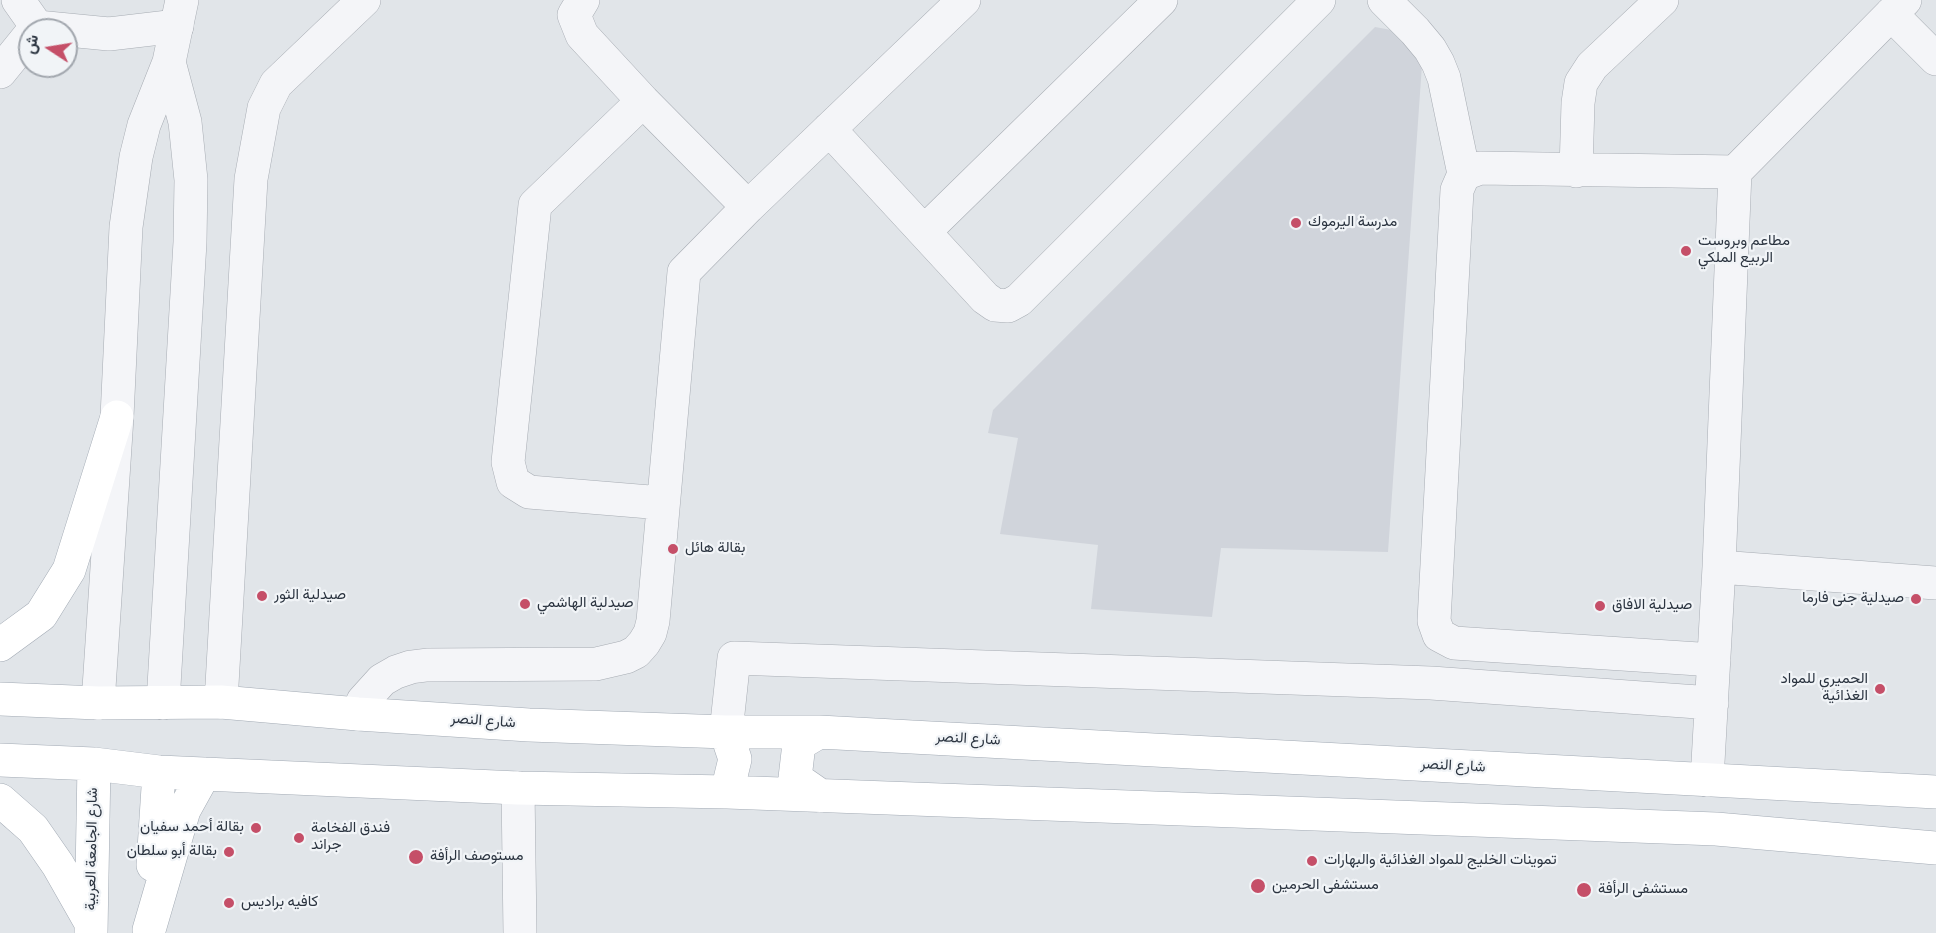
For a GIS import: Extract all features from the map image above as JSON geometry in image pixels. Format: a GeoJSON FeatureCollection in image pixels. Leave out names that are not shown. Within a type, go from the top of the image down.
{"type":"FeatureCollection","features":[{"type":"Feature","properties":{"kind":"main road"},"geometry":{"type":"LineString","coordinates":[[0,645],[41,615],[69,570],[117,417]]}},
{"type":"Feature","properties":{"kind":"main road","name":"شارع النصر"},"geometry":{"type":"LineString","coordinates":[[0,699],[98,703],[221,702],[357,714],[529,725],[726,732],[819,732],[1936,792]]}},
{"type":"Feature","properties":{"kind":"main road"},"geometry":{"type":"LineString","coordinates":[[726,732],[735,759],[727,792]]}},
{"type":"Feature","properties":{"kind":"main road"},"geometry":{"type":"LineString","coordinates":[[819,732],[798,744],[795,778],[821,796]]}},
{"type":"Feature","properties":{"kind":"main road"},"geometry":{"type":"LineString","coordinates":[[0,760],[94,764],[159,772],[519,788],[727,792],[1716,829],[1936,848]]}},
{"type":"Feature","properties":{"kind":"main road","name":"شارع الجامعة العربية"},"geometry":{"type":"LineString","coordinates":[[92,928],[94,764]]}},
{"type":"Feature","properties":{"kind":"main road"},"geometry":{"type":"LineString","coordinates":[[149,932],[159,772]]}},
{"type":"Feature","properties":{"kind":"main road"},"geometry":{"type":"LineString","coordinates":[[149,932],[184,810],[204,774]]}},
{"type":"Feature","properties":{"kind":"main road"},"geometry":{"type":"LineString","coordinates":[[0,800],[33,829],[58,865],[92,928]]}},
{"type":"Feature","properties":{"kind":"street"},"geometry":{"type":"LineString","coordinates":[[18,0],[27,18]]}},
{"type":"Feature","properties":{"kind":"street"},"geometry":{"type":"LineString","coordinates":[[221,702],[251,179],[264,108],[276,84],[364,0]]}},
{"type":"Feature","properties":{"kind":"street"},"geometry":{"type":"LineString","coordinates":[[583,0],[574,15],[582,35],[643,101],[748,207]]}},
{"type":"Feature","properties":{"kind":"street"},"geometry":{"type":"LineString","coordinates":[[357,714],[371,690],[396,672],[411,667],[596,664],[626,657],[636,652],[650,633],[653,621],[684,273],[748,207],[964,0]]}},
{"type":"Feature","properties":{"kind":"street"},"geometry":{"type":"LineString","coordinates":[[925,231],[1161,0]]}},
{"type":"Feature","properties":{"kind":"street"},"geometry":{"type":"LineString","coordinates":[[830,129],[985,298],[995,305],[1008,306],[1019,300],[1319,0]]}},
{"type":"Feature","properties":{"kind":"street"},"geometry":{"type":"LineString","coordinates":[[1384,0],[1415,31],[1438,63],[1444,78],[1464,174],[1457,190],[1455,226],[1434,621],[1439,635],[1454,643],[1714,660]]}},
{"type":"Feature","properties":{"kind":"street"},"geometry":{"type":"LineString","coordinates":[[1576,171],[1578,103],[1581,83],[1593,66],[1662,0]]}},
{"type":"Feature","properties":{"kind":"street"},"geometry":{"type":"LineString","coordinates":[[1707,780],[1719,567],[1735,172],[1898,7],[1936,59]]}},
{"type":"Feature","properties":{"kind":"street"},"geometry":{"type":"LineString","coordinates":[[78,33],[110,34],[180,13],[169,62],[144,125],[134,168],[126,227],[117,417],[98,703]]}},
{"type":"Feature","properties":{"kind":"street"},"geometry":{"type":"LineString","coordinates":[[0,72],[18,50]]}},
{"type":"Feature","properties":{"kind":"street"},"geometry":{"type":"LineString","coordinates":[[163,703],[190,242],[191,180],[184,122],[169,62]]}},
{"type":"Feature","properties":{"kind":"street"},"geometry":{"type":"LineString","coordinates":[[643,101],[535,205],[508,462],[513,482],[529,492],[662,503]]}},
{"type":"Feature","properties":{"kind":"street"},"geometry":{"type":"LineString","coordinates":[[1464,174],[1480,168],[1735,172]]}},
{"type":"Feature","properties":{"kind":"street"},"geometry":{"type":"LineString","coordinates":[[1719,567],[1936,584]]}},
{"type":"Feature","properties":{"kind":"street"},"geometry":{"type":"LineString","coordinates":[[726,732],[734,658],[1431,683],[1712,702]]}},
{"type":"Feature","properties":{"kind":"street"},"geometry":{"type":"LineString","coordinates":[[519,788],[520,933]]}},
{"type":"Feature","properties":{"kind":"shaded area","name":"مدرسة اليرموك"},"geometry":{"type":"Polygon","coordinates":[[[1375,27],[1424,36],[1388,552],[1221,548],[1212,617],[1091,609],[1098,545],[1000,534],[1018,438],[988,433],[993,410],[1375,27]]]}},
{"type":"Feature","properties":{"kind":"place","name":"مدرسة اليرموك"},"geometry":{"type":"Point","coordinates":[1296,223]}},
{"type":"Feature","properties":{"kind":"place","name":"مطاعم وبروست الربيع الملكي"},"geometry":{"type":"Point","coordinates":[1686,251]}},
{"type":"Feature","properties":{"kind":"place","name":"بقالة هائل"},"geometry":{"type":"Point","coordinates":[673,549]}},
{"type":"Feature","properties":{"kind":"place","name":"صيدلية الثور"},"geometry":{"type":"Point","coordinates":[262,596]}},
{"type":"Feature","properties":{"kind":"place","name":"صيدلية جنى فارما"},"geometry":{"type":"Point","coordinates":[1916,599]}},
{"type":"Feature","properties":{"kind":"place","name":"صيدلية الهاشمي"},"geometry":{"type":"Point","coordinates":[525,604]}},
{"type":"Feature","properties":{"kind":"place","name":"صيدلية الافاق"},"geometry":{"type":"Point","coordinates":[1600,606]}},
{"type":"Feature","properties":{"kind":"place","name":"الحميري للمواد الغذائية"},"geometry":{"type":"Point","coordinates":[1880,689]}},
{"type":"Feature","properties":{"kind":"place","name":"بقالة أحمد سفيان"},"geometry":{"type":"Point","coordinates":[256,828]}},
{"type":"Feature","properties":{"kind":"place","name":"فندق الفخامة جراند"},"geometry":{"type":"Point","coordinates":[299,838]}},
{"type":"Feature","properties":{"kind":"place","name":"بقالة أبو سلطان"},"geometry":{"type":"Point","coordinates":[229,852]}},
{"type":"Feature","properties":{"kind":"place","name":"مستوصف الرأفة"},"geometry":{"type":"Point","coordinates":[416,857]}},
{"type":"Feature","properties":{"kind":"place","name":"تموينات الخليج للمواد الغذائية والبهارات"},"geometry":{"type":"Point","coordinates":[1312,861]}},
{"type":"Feature","properties":{"kind":"place","name":"مستشفى الحرمين"},"geometry":{"type":"Point","coordinates":[1258,886]}},
{"type":"Feature","properties":{"kind":"place","name":"مستشفى الرأفة"},"geometry":{"type":"Point","coordinates":[1584,890]}},
{"type":"Feature","properties":{"kind":"place","name":"كافيه براديس"},"geometry":{"type":"Point","coordinates":[229,903]}}]}
